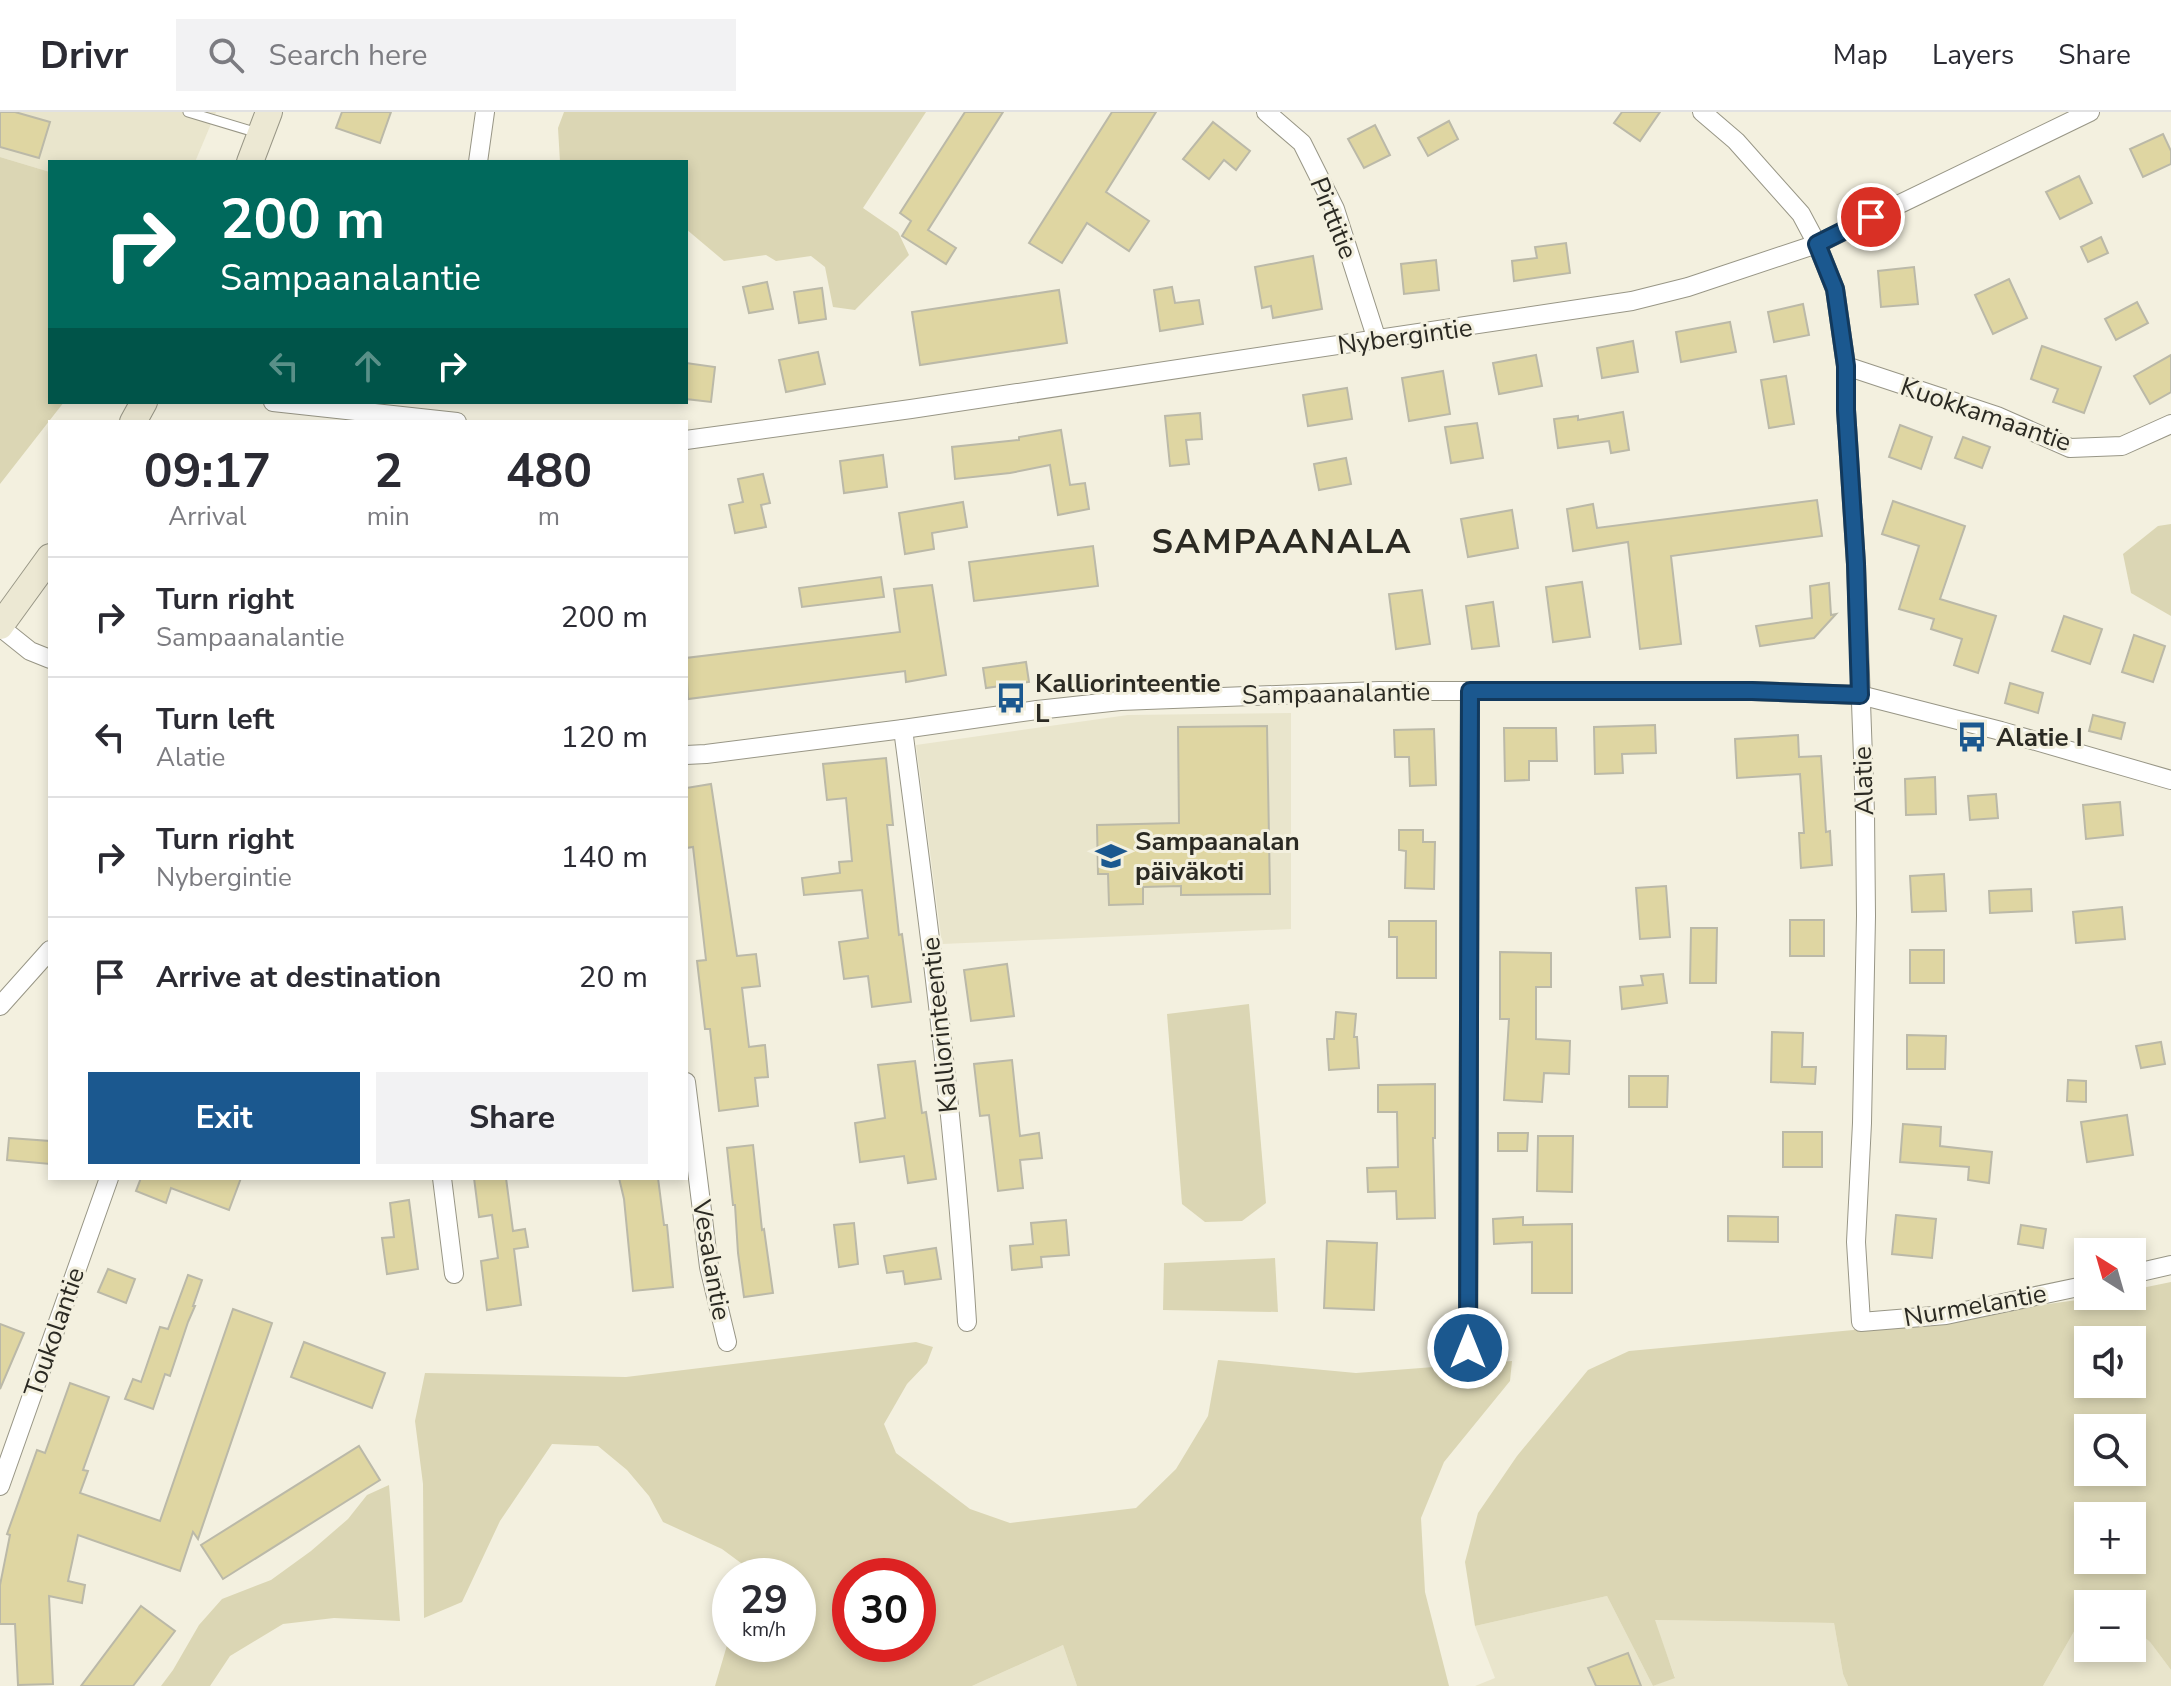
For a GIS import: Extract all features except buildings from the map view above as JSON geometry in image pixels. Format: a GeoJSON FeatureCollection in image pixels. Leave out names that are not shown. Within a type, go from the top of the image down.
{"type":"FeatureCollection","features":[{"type":"Feature","properties":{"kind":"street"},"geometry":{"type":"LineString","coordinates":[[478,160],[485,112]]}},
{"type":"Feature","properties":{"kind":"street","name":"Pirttitie"},"geometry":{"type":"LineString","coordinates":[[1266,112],[1302,143],[1335,209],[1377,340]]}},
{"type":"Feature","properties":{"kind":"street","name":"Alatie"},"geometry":{"type":"LineString","coordinates":[[1702,112],[1736,141],[1801,214],[1835,289],[1846,366],[1856,564],[1866,916],[1856,1242],[1861,1322]]}},
{"type":"Feature","properties":{"kind":"street","name":"Nybergintie"},"geometry":{"type":"LineString","coordinates":[[688,440],[1632,301],[1688,287],[1817,244],[2090,112]]}},
{"type":"Feature","properties":{"kind":"street"},"geometry":{"type":"LineString","coordinates":[[251,160],[265,123]]}},
{"type":"Feature","properties":{"kind":"street","name":"Kuokkamaantie"},"geometry":{"type":"LineString","coordinates":[[1846,366],[1997,416],[2070,448],[2122,446],[2171,424]]}},
{"type":"Feature","properties":{"kind":"street"},"geometry":{"type":"LineString","coordinates":[[298,404],[445,416]]}},
{"type":"Feature","properties":{"kind":"street"},"geometry":{"type":"LineString","coordinates":[[48,560],[0,626],[30,651],[48,658]]}},
{"type":"Feature","properties":{"kind":"street"},"geometry":{"type":"LineString","coordinates":[[1468,1348],[1470,691]]}},
{"type":"Feature","properties":{"kind":"street","name":"Sampaanalantie"},"geometry":{"type":"LineString","coordinates":[[688,755],[1120,701],[1276,694],[1737,691],[1860,695],[2001,731],[2171,780]]}},
{"type":"Feature","properties":{"kind":"street","name":"Kalliorinteentie"},"geometry":{"type":"LineString","coordinates":[[903,729],[931,949],[959,1213],[967,1322]]}},
{"type":"Feature","properties":{"kind":"street"},"geometry":{"type":"LineString","coordinates":[[0,1006],[48,952]]}},
{"type":"Feature","properties":{"kind":"street","name":"Vesalantie"},"geometry":{"type":"LineString","coordinates":[[688,1098],[709,1267],[727,1342]]}},
{"type":"Feature","properties":{"kind":"street","name":"Toukolantie"},"geometry":{"type":"LineString","coordinates":[[0,1486],[108,1180]]}},
{"type":"Feature","properties":{"kind":"street"},"geometry":{"type":"LineString","coordinates":[[442,1180],[454,1274]]}},
{"type":"Feature","properties":{"kind":"street"},"geometry":{"type":"LineString","coordinates":[[2146,1271],[2171,1265]]}},
{"type":"Feature","properties":{"kind":"street","name":"Nurmelantie"},"geometry":{"type":"LineString","coordinates":[[1861,1322],[1946,1315],[2074,1288]]}},
{"type":"Feature","properties":{"kind":"lane"},"geometry":{"type":"LineString","coordinates":[[188,112],[265,123]]}},
{"type":"Feature","properties":{"kind":"shaded area"},"geometry":{"type":"Polygon","coordinates":[[[0,112],[216,112],[196,160],[48,160],[48,171],[0,157],[0,112]]]}},
{"type":"Feature","properties":{"kind":"shaded area"},"geometry":{"type":"Polygon","coordinates":[[[564,112],[926,112],[863,208],[898,232],[909,255],[855,310],[833,307],[825,267],[811,256],[776,261],[766,255],[724,261],[688,231],[688,160],[560,160],[558,128],[564,112]]]}},
{"type":"Feature","properties":{"kind":"shaded area"},"geometry":{"type":"Polygon","coordinates":[[[0,157],[48,171],[48,404],[62,404],[0,484],[0,157]]]}},
{"type":"Feature","properties":{"kind":"shaded area"},"geometry":{"type":"Polygon","coordinates":[[[2171,524],[2171,616],[2131,593],[2123,554],[2158,526],[2171,524]]]}},
{"type":"Feature","properties":{"kind":"shaded area","name":"Sampaanalan päiväkoti"},"geometry":{"type":"Polygon","coordinates":[[[1291,713],[1291,929],[942,944],[916,745],[1128,715],[1291,713]]]}},
{"type":"Feature","properties":{"kind":"shaded area"},"geometry":{"type":"Polygon","coordinates":[[[1249,1004],[1266,1203],[1242,1221],[1205,1222],[1182,1204],[1167,1014],[1249,1004]]]}},
{"type":"Feature","properties":{"kind":"shaded area"},"geometry":{"type":"Polygon","coordinates":[[[1275,1258],[1278,1312],[1163,1310],[1164,1263],[1275,1258]]]}},
{"type":"Feature","properties":{"kind":"shaded area"},"geometry":{"type":"Polygon","coordinates":[[[2171,1282],[2171,1670],[2146,1639],[2146,1590],[2074,1590],[2074,1632],[2043,1686],[1848,1686],[1834,1623],[1655,1620],[1675,1678],[1653,1686],[1607,1596],[1475,1626],[1465,1562],[1478,1513],[1517,1456],[1588,1370],[1629,1351],[1875,1328],[2074,1300],[2074,1310],[2146,1310],[2146,1287],[2171,1282]]]}},
{"type":"Feature","properties":{"kind":"shaded area"},"geometry":{"type":"Polygon","coordinates":[[[916,1342],[933,1347],[927,1363],[907,1384],[884,1424],[896,1453],[970,1509],[1010,1523],[1136,1508],[1176,1469],[1208,1416],[1218,1360],[1356,1373],[1512,1361],[1510,1381],[1444,1462],[1421,1518],[1425,1592],[1449,1686],[1077,1686],[1063,1645],[972,1686],[715,1686],[722,1662],[816,1662],[816,1558],[734,1558],[722,1549],[663,1522],[649,1496],[627,1470],[598,1446],[552,1444],[500,1521],[462,1602],[424,1618],[423,1484],[415,1421],[425,1373],[626,1377],[916,1342]]]}},
{"type":"Feature","properties":{"kind":"shaded area"},"geometry":{"type":"Polygon","coordinates":[[[389,1485],[400,1621],[334,1618],[283,1624],[230,1656],[210,1686],[161,1686],[199,1625],[222,1599],[271,1580],[348,1519],[367,1495],[389,1485]]]}},
{"type":"Feature","properties":{"kind":"shaded area"},"geometry":{"type":"Polygon","coordinates":[[[1607,1596],[1653,1686],[1475,1686],[1495,1678],[1475,1626],[1607,1596]]]}},
{"type":"Feature","properties":{"kind":"shaded area"},"geometry":{"type":"Polygon","coordinates":[[[1654,1620],[1834,1623],[1848,1686],[1653,1686],[1675,1677],[1654,1620]]]}},
{"type":"Feature","properties":{"kind":"shaded area"},"geometry":{"type":"Polygon","coordinates":[[[2074,1632],[2074,1662],[2146,1662],[2146,1639],[2171,1670],[2171,1686],[2043,1686],[2074,1632]]]}},
{"type":"Feature","properties":{"kind":"shaded area"},"geometry":{"type":"Polygon","coordinates":[[[1063,1645],[1077,1686],[972,1686],[1063,1645]]]}},
{"type":"Feature","properties":{"kind":"place","name":"Kalliorinteentie L"},"geometry":{"type":"Point","coordinates":[1011,698]}},
{"type":"Feature","properties":{"kind":"place","name":"Alatie I"},"geometry":{"type":"Point","coordinates":[1972,737]}},
{"type":"Feature","properties":{"kind":"place","name":"Sampaanalan päiväkoti"},"geometry":{"type":"Point","coordinates":[1111,856]}},
{"type":"Feature","properties":{"kind":"district","name":"SAMPAANALA"},"geometry":{"type":"Point","coordinates":[1282,541]}},
{"type":"Feature","properties":{"kind":"route"},"geometry":{"type":"LineString","coordinates":[[1468,1348],[1470,691],[1752,691],[1860,695],[1846,366],[1835,289],[1817,244],[1871,217]]}}]}
